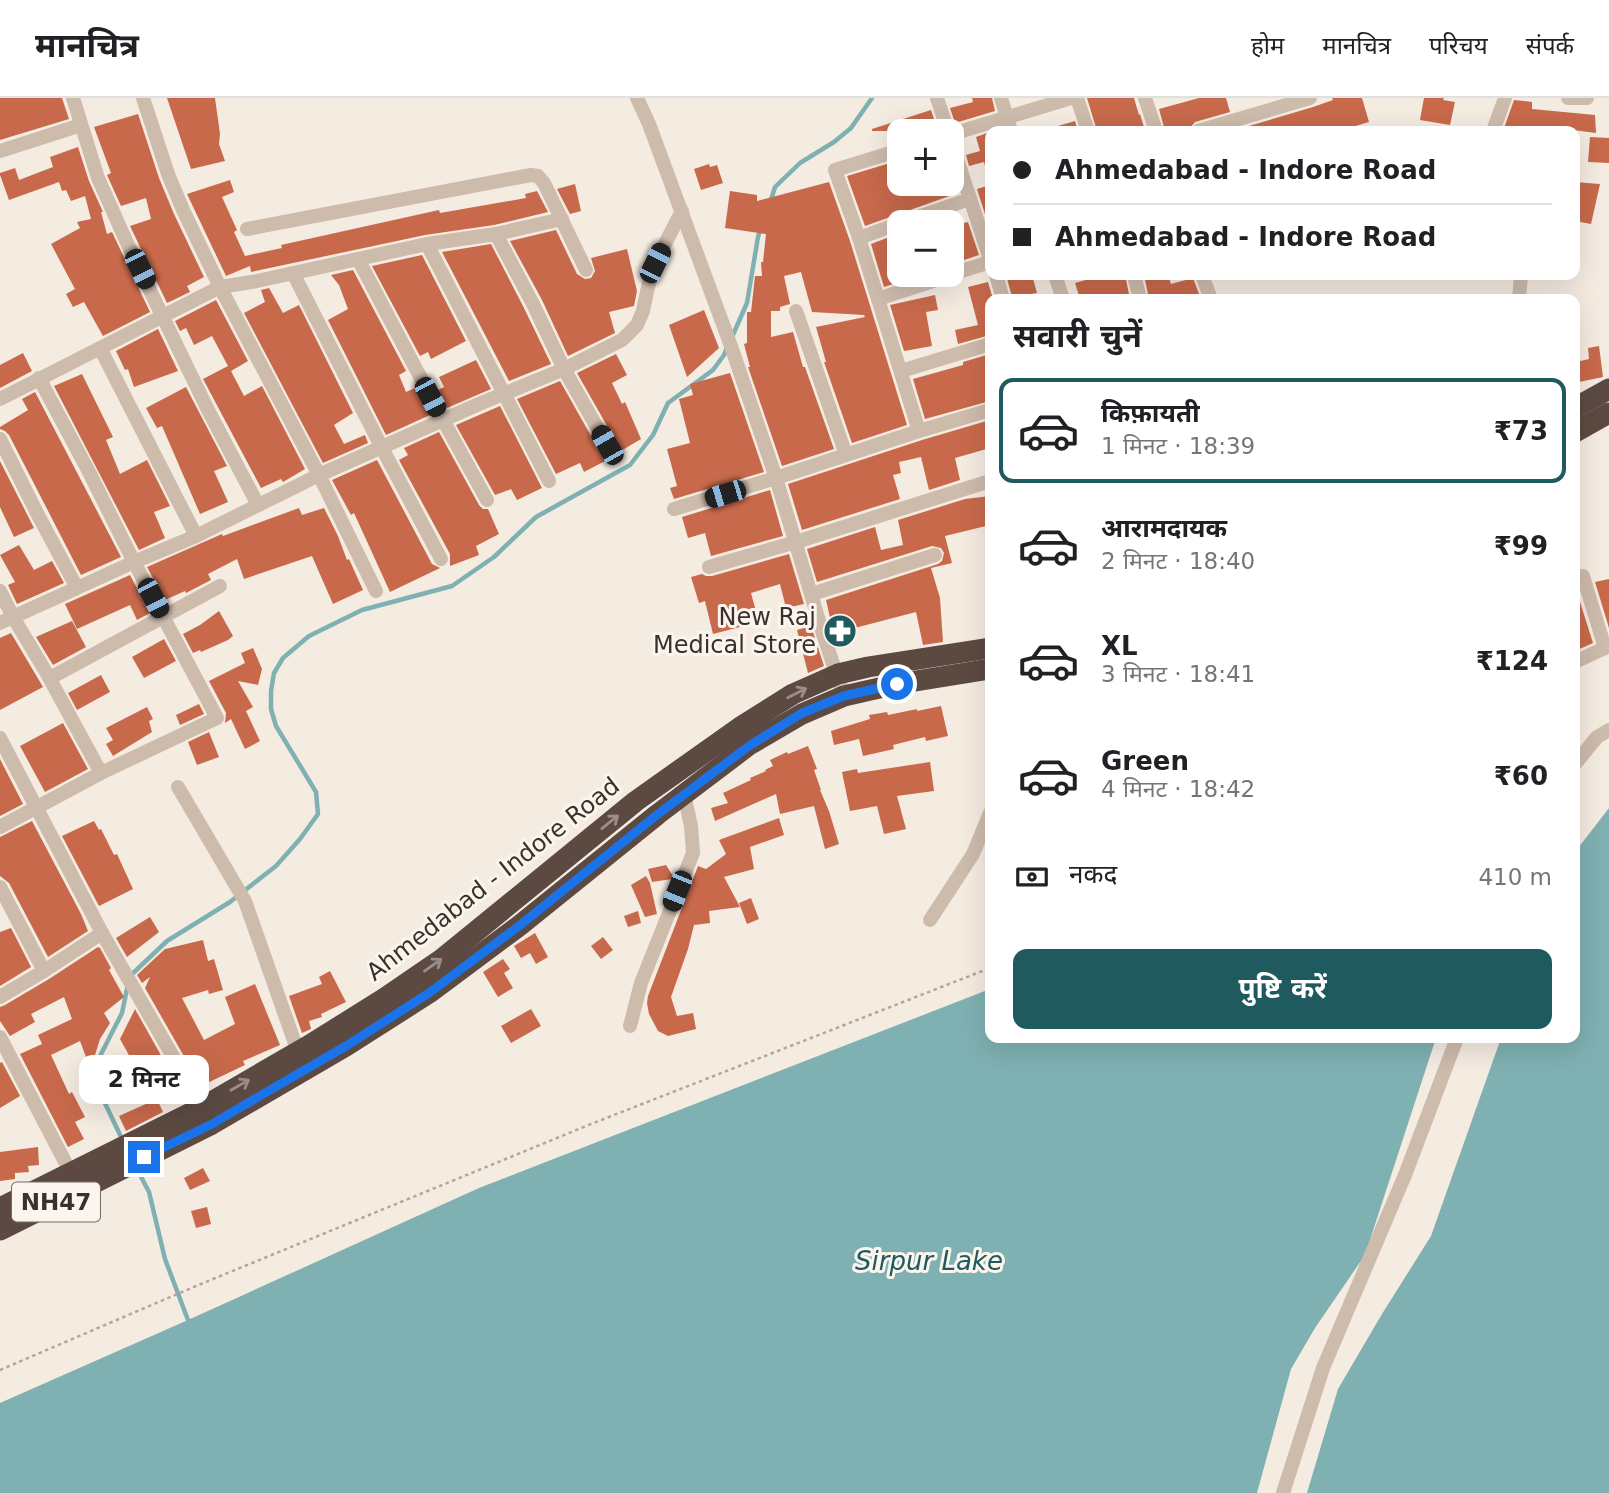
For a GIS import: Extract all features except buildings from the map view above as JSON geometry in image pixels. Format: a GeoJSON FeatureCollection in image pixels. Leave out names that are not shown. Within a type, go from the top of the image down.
{"type":"FeatureCollection","features":[{"type":"Feature","properties":{"kind":"highway"},"geometry":{"type":"LineString","coordinates":[[1580,399],[1609,389]]}},
{"type":"Feature","properties":{"kind":"highway"},"geometry":{"type":"LineString","coordinates":[[1580,429],[1609,413]]}},
{"type":"Feature","properties":{"kind":"highway","name":"Ahmedabad - Indore Road"},"geometry":{"type":"LineString","coordinates":[[207,1116],[298,1052],[442,959],[636,801],[739,728],[793,694],[838,674],[985,649]]}},
{"type":"Feature","properties":{"kind":"highway","name":"Ahmedabad - Indore Road"},"geometry":{"type":"LineString","coordinates":[[0,1230],[75,1181],[346,1046],[429,993],[519,926],[684,794],[749,746],[802,713],[844,696],[897,684],[985,670]]}},
{"type":"Feature","properties":{"kind":"highway","name":"Ahmedabad - Indore Road"},"geometry":{"type":"LineString","coordinates":[[0,1208],[75,1181]]}},
{"type":"Feature","properties":{"kind":"street"},"geometry":{"type":"LineString","coordinates":[[73,98],[98,178],[208,410],[258,505]]}},
{"type":"Feature","properties":{"kind":"street"},"geometry":{"type":"LineString","coordinates":[[143,98],[183,210],[376,591]]}},
{"type":"Feature","properties":{"kind":"street"},"geometry":{"type":"LineString","coordinates":[[637,98],[732,346],[844,696]]}},
{"type":"Feature","properties":{"kind":"street"},"geometry":{"type":"LineString","coordinates":[[937,98],[945,119]]}},
{"type":"Feature","properties":{"kind":"street"},"geometry":{"type":"LineString","coordinates":[[1002,98],[1010,125],[1071,98]]}},
{"type":"Feature","properties":{"kind":"street"},"geometry":{"type":"LineString","coordinates":[[1077,98],[1086,126]]}},
{"type":"Feature","properties":{"kind":"street"},"geometry":{"type":"LineString","coordinates":[[1145,98],[1154,126]]}},
{"type":"Feature","properties":{"kind":"street"},"geometry":{"type":"LineString","coordinates":[[1215,126],[1310,98]]}},
{"type":"Feature","properties":{"kind":"street"},"geometry":{"type":"LineString","coordinates":[[1495,126],[1505,98]]}},
{"type":"Feature","properties":{"kind":"street"},"geometry":{"type":"LineString","coordinates":[[1567,98],[1586,98]]}},
{"type":"Feature","properties":{"kind":"street"},"geometry":{"type":"LineString","coordinates":[[0,151],[81,125]]}},
{"type":"Feature","properties":{"kind":"street"},"geometry":{"type":"LineString","coordinates":[[964,131],[985,128]]}},
{"type":"Feature","properties":{"kind":"street"},"geometry":{"type":"LineString","coordinates":[[887,154],[835,170],[919,431]]}},
{"type":"Feature","properties":{"kind":"street"},"geometry":{"type":"LineString","coordinates":[[247,229],[531,175],[538,176],[544,183],[586,270]]}},
{"type":"Feature","properties":{"kind":"street"},"geometry":{"type":"LineString","coordinates":[[964,181],[985,246]]}},
{"type":"Feature","properties":{"kind":"street"},"geometry":{"type":"LineString","coordinates":[[938,210],[970,199]]}},
{"type":"Feature","properties":{"kind":"street"},"geometry":{"type":"LineString","coordinates":[[6,620],[196,536],[319,475],[564,369],[622,340],[637,325],[655,263],[682,211]]}},
{"type":"Feature","properties":{"kind":"street"},"geometry":{"type":"LineString","coordinates":[[0,399],[220,287],[562,219]]}},
{"type":"Feature","properties":{"kind":"street"},"geometry":{"type":"LineString","coordinates":[[859,238],[887,228]]}},
{"type":"Feature","properties":{"kind":"street"},"geometry":{"type":"LineString","coordinates":[[496,234],[564,369],[607,445]]}},
{"type":"Feature","properties":{"kind":"street"},"geometry":{"type":"LineString","coordinates":[[427,244],[549,481]]}},
{"type":"Feature","properties":{"kind":"street"},"geometry":{"type":"LineString","coordinates":[[358,259],[487,500]]}},
{"type":"Feature","properties":{"kind":"street"},"geometry":{"type":"LineString","coordinates":[[964,271],[985,263]]}},
{"type":"Feature","properties":{"kind":"street"},"geometry":{"type":"LineString","coordinates":[[293,273],[441,559]]}},
{"type":"Feature","properties":{"kind":"street"},"geometry":{"type":"LineString","coordinates":[[878,299],[915,287]]}},
{"type":"Feature","properties":{"kind":"street"},"geometry":{"type":"LineString","coordinates":[[796,310],[846,455]]}},
{"type":"Feature","properties":{"kind":"street"},"geometry":{"type":"LineString","coordinates":[[901,371],[985,346]]}},
{"type":"Feature","properties":{"kind":"street"},"geometry":{"type":"LineString","coordinates":[[100,348],[196,536]]}},
{"type":"Feature","properties":{"kind":"street"},"geometry":{"type":"LineString","coordinates":[[0,827],[101,773],[217,718],[39,378]]}},
{"type":"Feature","properties":{"kind":"street"},"geometry":{"type":"LineString","coordinates":[[674,509],[985,411]]}},
{"type":"Feature","properties":{"kind":"street"},"geometry":{"type":"LineString","coordinates":[[0,439],[77,587]]}},
{"type":"Feature","properties":{"kind":"street"},"geometry":{"type":"LineString","coordinates":[[709,567],[985,483]]}},
{"type":"Feature","properties":{"kind":"street"},"geometry":{"type":"LineString","coordinates":[[812,594],[935,555]]}},
{"type":"Feature","properties":{"kind":"street"},"geometry":{"type":"LineString","coordinates":[[1580,660],[1607,647],[1583,576]]}},
{"type":"Feature","properties":{"kind":"street"},"geometry":{"type":"LineString","coordinates":[[50,678],[220,586]]}},
{"type":"Feature","properties":{"kind":"street"},"geometry":{"type":"LineString","coordinates":[[0,591],[6,620],[50,678],[101,773]]}},
{"type":"Feature","properties":{"kind":"street"},"geometry":{"type":"LineString","coordinates":[[1580,758],[1597,737],[1609,730]]}},
{"type":"Feature","properties":{"kind":"street"},"geometry":{"type":"LineString","coordinates":[[0,738],[102,933],[207,1116]]}},
{"type":"Feature","properties":{"kind":"street"},"geometry":{"type":"LineString","coordinates":[[178,787],[245,901],[298,1052]]}},
{"type":"Feature","properties":{"kind":"street"},"geometry":{"type":"LineString","coordinates":[[631,1026],[641,983],[692,853],[691,826],[684,794]]}},
{"type":"Feature","properties":{"kind":"street"},"geometry":{"type":"LineString","coordinates":[[930,920],[973,854],[985,825]]}},
{"type":"Feature","properties":{"kind":"street"},"geometry":{"type":"LineString","coordinates":[[0,887],[44,971]]}},
{"type":"Feature","properties":{"kind":"street"},"geometry":{"type":"LineString","coordinates":[[0,997],[102,933]]}},
{"type":"Feature","properties":{"kind":"street"},"geometry":{"type":"LineString","coordinates":[[0,1037],[75,1181]]}},
{"type":"Feature","properties":{"kind":"street"},"geometry":{"type":"LineString","coordinates":[[1283,1493],[1323,1368],[1405,1175],[1456,1043]]}},
{"type":"Feature","properties":{"kind":"path"},"geometry":{"type":"LineString","coordinates":[[0,1370],[155,1303],[591,1124],[985,970]]}},
{"type":"Feature","properties":{"kind":"water"},"geometry":{"type":"Polygon","coordinates":[[[1609,808],[1609,1493],[1307,1493],[1338,1389],[1431,1236],[1499,1043],[1580,1043],[1580,846],[1609,808]]]}},
{"type":"Feature","properties":{"kind":"water","name":"Sirpur Lake"},"geometry":{"type":"Polygon","coordinates":[[[985,991],[985,1043],[1434,1043],[1365,1255],[1315,1328],[1291,1369],[1257,1493],[0,1493],[0,1403],[479,1188],[985,991]]]}},
{"type":"Feature","properties":{"kind":"waterway"},"geometry":{"type":"LineString","coordinates":[[770,203],[775,187],[800,163],[851,128],[872,98]]}},
{"type":"Feature","properties":{"kind":"waterway"},"geometry":{"type":"LineString","coordinates":[[732,337],[747,303],[761,227]]}},
{"type":"Feature","properties":{"kind":"waterway"},"geometry":{"type":"LineString","coordinates":[[130,976],[167,941],[230,902],[276,866],[318,814],[316,792],[276,726],[271,709],[274,673],[283,658],[309,636],[362,610],[452,586],[494,557],[536,517],[630,465],[653,435],[668,403],[713,370],[727,348]]}},
{"type":"Feature","properties":{"kind":"waterway"},"geometry":{"type":"LineString","coordinates":[[122,1139],[103,1099],[98,1060],[122,1013],[128,984]]}},
{"type":"Feature","properties":{"kind":"waterway"},"geometry":{"type":"LineString","coordinates":[[137,1169],[149,1192],[165,1259],[188,1320]]}},
{"type":"Feature","properties":{"kind":"place","name":"New Raj Medical Store"},"geometry":{"type":"Point","coordinates":[840,631]}},
{"type":"Feature","properties":{"kind":"route"},"geometry":{"type":"LineString","coordinates":[[144,1157],[212,1124],[346,1046],[429,993],[749,746],[802,713],[844,696],[897,684]]}}]}
